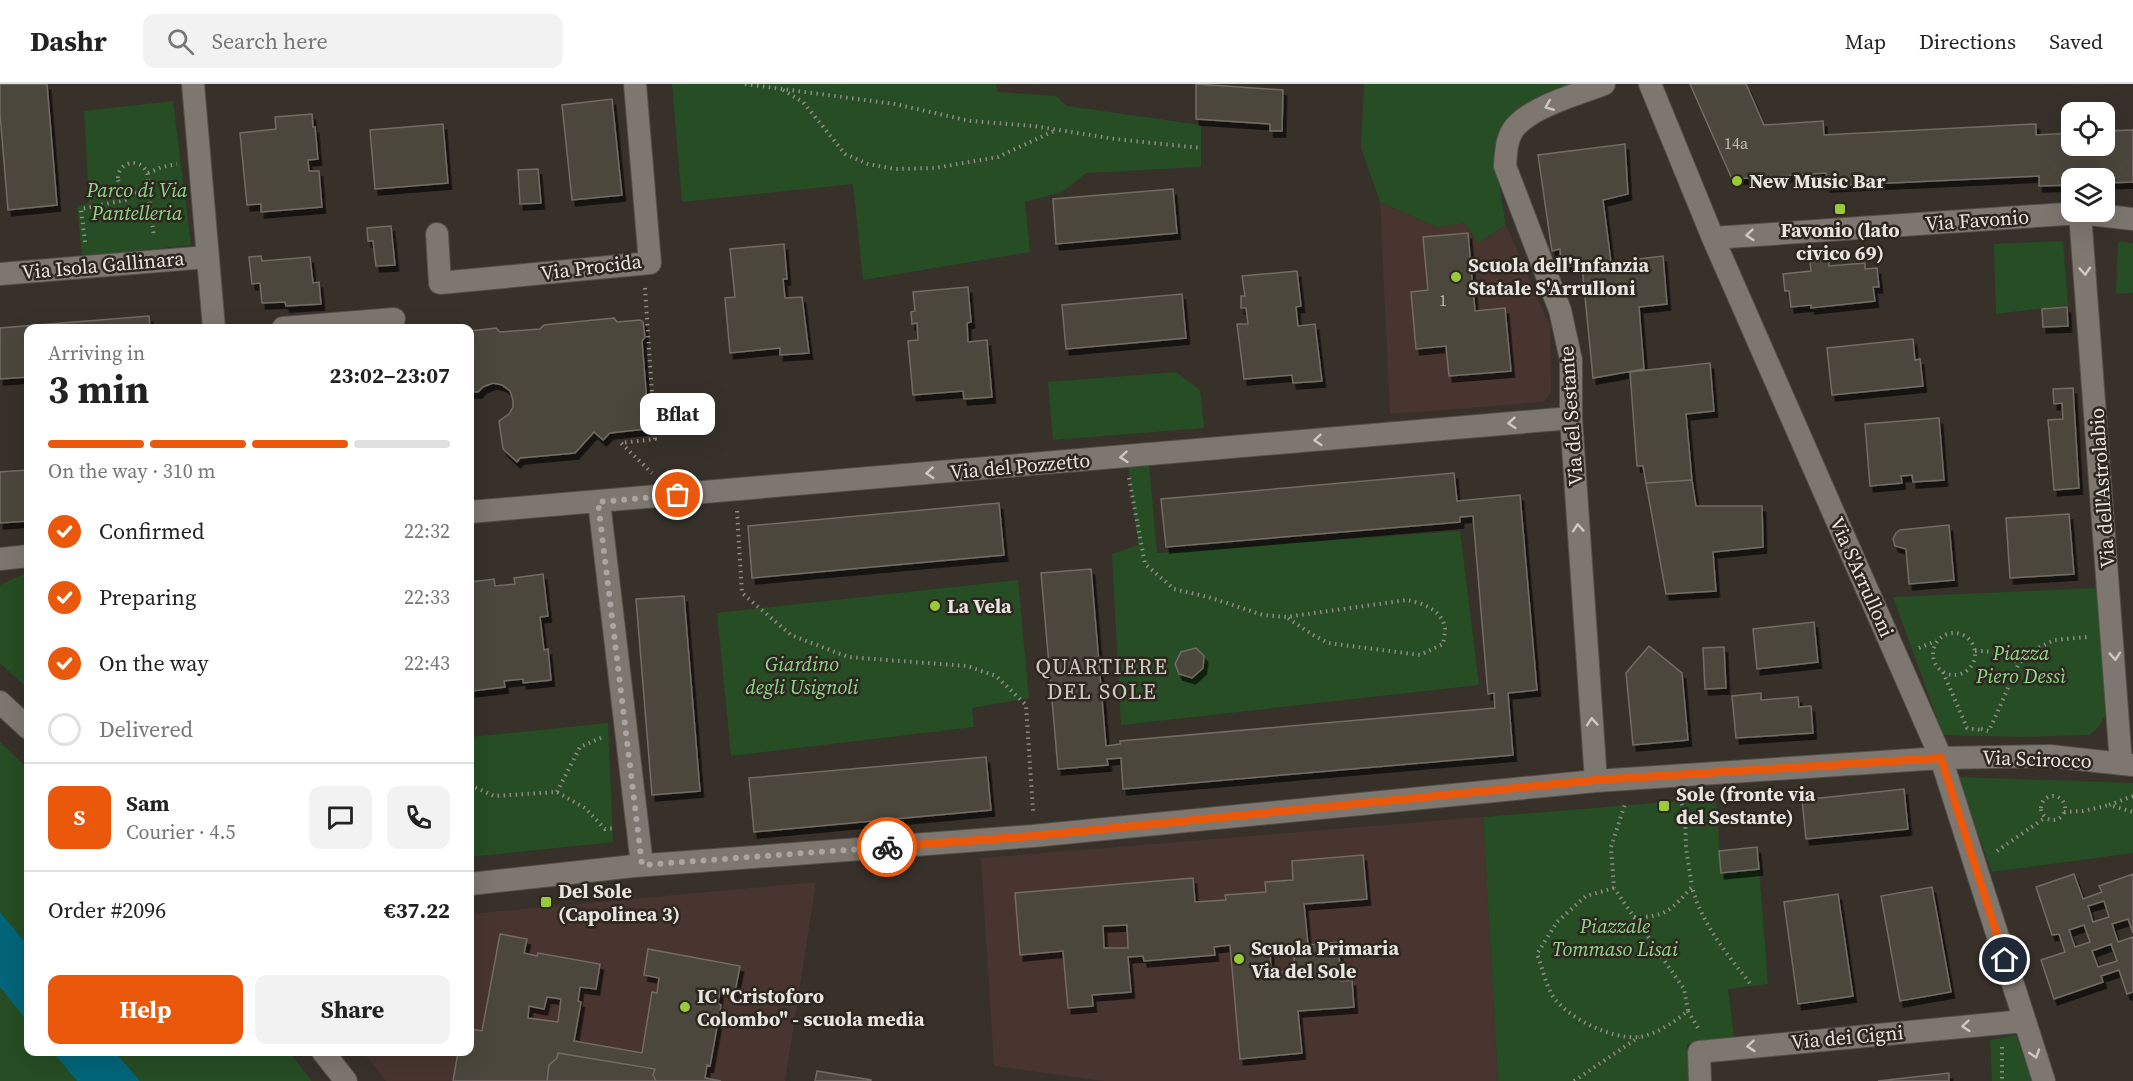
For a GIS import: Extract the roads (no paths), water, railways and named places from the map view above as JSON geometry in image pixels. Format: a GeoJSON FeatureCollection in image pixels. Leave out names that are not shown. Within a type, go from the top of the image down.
{"type":"FeatureCollection","features":[{"type":"Feature","properties":{"kind":"street"},"geometry":{"type":"LineString","coordinates":[[193,84],[214,324]]}},
{"type":"Feature","properties":{"kind":"street","name":"Via Procida"},"geometry":{"type":"LineString","coordinates":[[437,234],[440,283],[651,263],[635,84]]}},
{"type":"Feature","properties":{"kind":"street","name":"Via del Sestante"},"geometry":{"type":"LineString","coordinates":[[1596,780],[1571,418],[1571,360],[1560,310],[1505,166],[1506,145],[1515,127],[1536,112],[1604,84]]}},
{"type":"Feature","properties":{"kind":"street","name":"Via S'Arrulloni"},"geometry":{"type":"LineString","coordinates":[[1650,84],[1713,238],[1941,758],[1973,860],[2014,1021],[2044,1081]]}},
{"type":"Feature","properties":{"kind":"street","name":"Via Favonio"},"geometry":{"type":"LineString","coordinates":[[1713,238],[2061,214]]}},
{"type":"Feature","properties":{"kind":"street","name":"Via Favonio"},"geometry":{"type":"LineString","coordinates":[[2115,217],[2133,219]]}},
{"type":"Feature","properties":{"kind":"street","name":"Via dell'Astrolabio"},"geometry":{"type":"LineString","coordinates":[[2081,222],[2113,634],[2127,765]]}},
{"type":"Feature","properties":{"kind":"street","name":"Via Isola Gallinara"},"geometry":{"type":"LineString","coordinates":[[0,274],[207,257]]}},
{"type":"Feature","properties":{"kind":"street"},"geometry":{"type":"LineString","coordinates":[[332,324],[394,319]]}},
{"type":"Feature","properties":{"kind":"street","name":"Via del Pozzetto"},"geometry":{"type":"LineString","coordinates":[[474,512],[1571,418]]}},
{"type":"Feature","properties":{"kind":"street"},"geometry":{"type":"LineString","coordinates":[[598,502],[642,865]]}},
{"type":"Feature","properties":{"kind":"street"},"geometry":{"type":"LineString","coordinates":[[0,559],[24,556]]}},
{"type":"Feature","properties":{"kind":"street"},"geometry":{"type":"LineString","coordinates":[[0,702],[24,724]]}},
{"type":"Feature","properties":{"kind":"street","name":"Via Scirocco"},"geometry":{"type":"LineString","coordinates":[[474,884],[642,865],[1033,836],[1596,780],[1974,757],[2050,756],[2127,765]]}},
{"type":"Feature","properties":{"kind":"street","name":"Via dei Cigni"},"geometry":{"type":"LineString","coordinates":[[1700,1081],[1699,1052],[2014,1021]]}},
{"type":"Feature","properties":{"kind":"street"},"geometry":{"type":"LineString","coordinates":[[326,1056],[346,1081]]}},
{"type":"Feature","properties":{"kind":"water"},"geometry":{"type":"Polygon","coordinates":[[[0,912],[24,941],[24,1017],[0,987],[0,912]]]}},
{"type":"Feature","properties":{"kind":"water"},"geometry":{"type":"Polygon","coordinates":[[[56,1056],[118,1056],[140,1081],[77,1081],[56,1056]]]}},
{"type":"Feature","properties":{"kind":"place","name":"New Music Bar"},"geometry":{"type":"Point","coordinates":[1737,181]}},
{"type":"Feature","properties":{"kind":"place","name":"Favonio (lato civico 69)"},"geometry":{"type":"Point","coordinates":[1840,209]}},
{"type":"Feature","properties":{"kind":"place","name":"Scuola dell'Infanzia Statale S'Arrulloni"},"geometry":{"type":"Point","coordinates":[1456,277]}},
{"type":"Feature","properties":{"kind":"place","name":"Bflat"},"geometry":{"type":"Point","coordinates":[678,495]}},
{"type":"Feature","properties":{"kind":"place","name":"La Vela"},"geometry":{"type":"Point","coordinates":[935,606]}},
{"type":"Feature","properties":{"kind":"place","name":"Sole (fronte via del Sestante)"},"geometry":{"type":"Point","coordinates":[1664,806]}},
{"type":"Feature","properties":{"kind":"place","name":"Del Sole (Capolinea 3)"},"geometry":{"type":"Point","coordinates":[546,902]}},
{"type":"Feature","properties":{"kind":"place","name":"Scuola Primaria Via del Sole"},"geometry":{"type":"Point","coordinates":[1239,959]}},
{"type":"Feature","properties":{"kind":"place","name":"IC \"Cristoforo Colombo\" - scuola media"},"geometry":{"type":"Point","coordinates":[685,1007]}},
{"type":"Feature","properties":{"kind":"district","name":"QUARTIERE DEL SOLE"},"geometry":{"type":"Point","coordinates":[1102,678]}},
{"type":"Feature","properties":{"kind":"park label","name":"Parco di Via Pantelleria"},"geometry":{"type":"Point","coordinates":[137,202]}},
{"type":"Feature","properties":{"kind":"park label","name":"Piazza Piero Dessì"},"geometry":{"type":"Point","coordinates":[2021,664]}},
{"type":"Feature","properties":{"kind":"park label","name":"Giardino degli Usignoli"},"geometry":{"type":"Point","coordinates":[802,676]}},
{"type":"Feature","properties":{"kind":"park label","name":"Piazzale Tommaso Lisai"},"geometry":{"type":"Point","coordinates":[1615,938]}}]}
